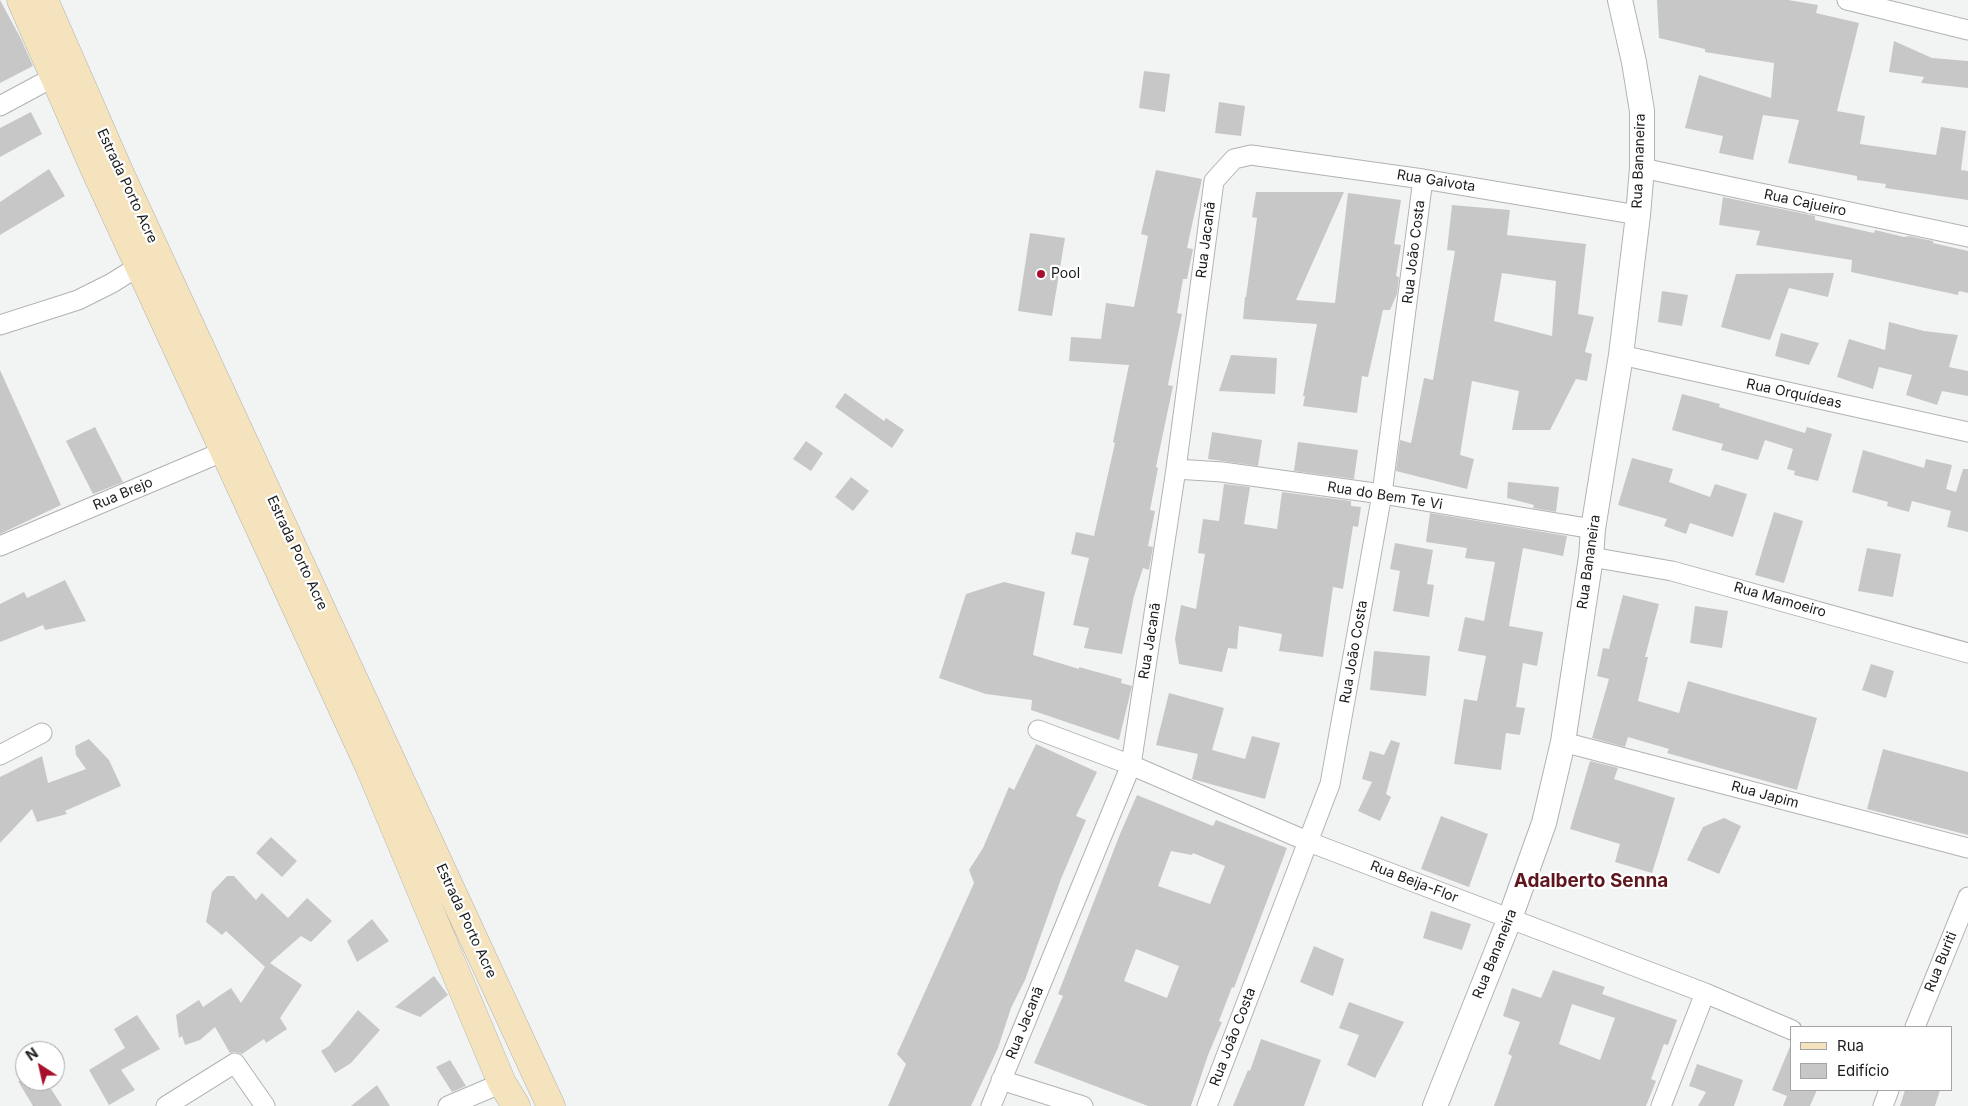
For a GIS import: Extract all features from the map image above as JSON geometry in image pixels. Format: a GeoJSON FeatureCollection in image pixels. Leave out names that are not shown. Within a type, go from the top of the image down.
{"type":"FeatureCollection","features":[{"type":"Feature","properties":{"kind":"main road","name":"Estrada Porto Acre"},"geometry":{"type":"LineString","coordinates":[[21,0],[64,71],[122,178],[502,1083],[516,1106]]}},
{"type":"Feature","properties":{"kind":"main road","name":"Estrada Porto Acre"},"geometry":{"type":"LineString","coordinates":[[44,0],[95,170],[139,266],[235,447],[551,1106]]}},
{"type":"Feature","properties":{"kind":"street","name":"Rua Bananeira"},"geometry":{"type":"LineString","coordinates":[[1435,1106],[1510,918],[1544,824],[1563,742],[1591,557],[1593,529],[1621,356],[1642,168],[1642,111],[1634,62],[1620,0]]}},
{"type":"Feature","properties":{"kind":"street"},"geometry":{"type":"LineString","coordinates":[[1847,0],[1968,30]]}},
{"type":"Feature","properties":{"kind":"street"},"geometry":{"type":"LineString","coordinates":[[0,106],[64,71]]}},
{"type":"Feature","properties":{"kind":"street","name":"Rua Gaivota"},"geometry":{"type":"LineString","coordinates":[[1234,159],[1251,155],[1423,178],[1638,215]]}},
{"type":"Feature","properties":{"kind":"street","name":"Rua Jacanã"},"geometry":{"type":"LineString","coordinates":[[991,1106],[1131,764],[1176,469],[1214,181],[1234,159]]}},
{"type":"Feature","properties":{"kind":"street","name":"Rua Cajueiro"},"geometry":{"type":"LineString","coordinates":[[1642,168],[1968,237]]}},
{"type":"Feature","properties":{"kind":"street","name":"Rua João Costa"},"geometry":{"type":"LineString","coordinates":[[1207,1106],[1330,784],[1382,494],[1423,178]]}},
{"type":"Feature","properties":{"kind":"street"},"geometry":{"type":"LineString","coordinates":[[0,325],[78,300],[112,283],[139,266]]}},
{"type":"Feature","properties":{"kind":"street","name":"Rua Orquídeas"},"geometry":{"type":"LineString","coordinates":[[1621,356],[1968,432]]}},
{"type":"Feature","properties":{"kind":"street","name":"Rua Brejo"},"geometry":{"type":"LineString","coordinates":[[0,546],[235,447]]}},
{"type":"Feature","properties":{"kind":"street","name":"Rua do Bem Te Vi"},"geometry":{"type":"LineString","coordinates":[[1176,469],[1222,472],[1382,494],[1593,529]]}},
{"type":"Feature","properties":{"kind":"street","name":"Rua Mamoeiro"},"geometry":{"type":"LineString","coordinates":[[1591,557],[1672,571],[1968,653]]}},
{"type":"Feature","properties":{"kind":"street","name":"Rua Beija-Flor"},"geometry":{"type":"LineString","coordinates":[[1038,730],[1131,764],[1309,842],[1705,993],[1790,1029]]}},
{"type":"Feature","properties":{"kind":"street"},"geometry":{"type":"LineString","coordinates":[[0,755],[42,732]]}},
{"type":"Feature","properties":{"kind":"street","name":"Rua Japim"},"geometry":{"type":"LineString","coordinates":[[1563,742],[1968,848]]}},
{"type":"Feature","properties":{"kind":"street","name":"Rua Buriti"},"geometry":{"type":"LineString","coordinates":[[1915,1026],[1968,897]]}},
{"type":"Feature","properties":{"kind":"street"},"geometry":{"type":"LineString","coordinates":[[1661,1106],[1705,993]]}},
{"type":"Feature","properties":{"kind":"street"},"geometry":{"type":"LineString","coordinates":[[166,1106],[235,1063],[265,1106]]}},
{"type":"Feature","properties":{"kind":"street"},"geometry":{"type":"LineString","coordinates":[[1001,1080],[1083,1106]]}},
{"type":"Feature","properties":{"kind":"street"},"geometry":{"type":"LineString","coordinates":[[448,1106],[502,1083]]}},
{"type":"Feature","properties":{"kind":"street"},"geometry":{"type":"LineString","coordinates":[[1883,1106],[1890,1091]]}},
{"type":"Feature","properties":{"kind":"building"},"geometry":{"type":"Polygon","coordinates":[[[0,0],[33,66],[0,83],[0,0]]]}},
{"type":"Feature","properties":{"kind":"building"},"geometry":{"type":"Polygon","coordinates":[[[1657,0],[1788,0],[1818,5],[1816,13],[1859,23],[1837,111],[1865,116],[1860,144],[1936,155],[1941,127],[1966,131],[1961,170],[1968,171],[1968,200],[1885,188],[1886,184],[1857,180],[1857,176],[1788,163],[1799,120],[1763,115],[1753,160],[1719,153],[1723,136],[1685,128],[1699,75],[1771,98],[1774,63],[1705,52],[1705,49],[1659,38],[1657,0]]]}},
{"type":"Feature","properties":{"kind":"building"},"geometry":{"type":"Polygon","coordinates":[[[1894,41],[1932,58],[1968,61],[1968,88],[1921,83],[1924,77],[1889,72],[1894,41]]]}},
{"type":"Feature","properties":{"kind":"building"},"geometry":{"type":"Polygon","coordinates":[[[1144,71],[1170,74],[1165,112],[1139,108],[1144,71]]]}},
{"type":"Feature","properties":{"kind":"building"},"geometry":{"type":"Polygon","coordinates":[[[1219,102],[1245,106],[1241,136],[1215,133],[1219,102]]]}},
{"type":"Feature","properties":{"kind":"building"},"geometry":{"type":"Polygon","coordinates":[[[31,112],[42,134],[0,157],[0,128],[31,112]]]}},
{"type":"Feature","properties":{"kind":"building"},"geometry":{"type":"Polygon","coordinates":[[[49,169],[65,196],[0,235],[0,202],[49,169]]]}},
{"type":"Feature","properties":{"kind":"building"},"geometry":{"type":"Polygon","coordinates":[[[1156,170],[1202,179],[1187,248],[1193,249],[1187,279],[1183,279],[1177,313],[1182,314],[1168,385],[1173,386],[1156,467],[1158,468],[1150,510],[1155,511],[1148,546],[1153,547],[1149,570],[1143,568],[1134,596],[1122,654],[1084,648],[1089,628],[1073,625],[1089,558],[1071,554],[1076,532],[1094,536],[1115,443],[1113,442],[1129,365],[1069,361],[1071,337],[1101,339],[1106,303],[1134,307],[1148,236],[1141,234],[1156,170]]]}},
{"type":"Feature","properties":{"kind":"building"},"geometry":{"type":"Polygon","coordinates":[[[1256,192],[1344,192],[1296,300],[1335,303],[1348,193],[1401,200],[1394,244],[1401,245],[1396,276],[1399,277],[1397,294],[1390,310],[1383,310],[1368,377],[1362,376],[1357,413],[1303,406],[1305,396],[1303,396],[1317,324],[1243,319],[1257,218],[1252,217],[1256,192]]]}},
{"type":"Feature","properties":{"kind":"building"},"geometry":{"type":"Polygon","coordinates":[[[1723,197],[1815,216],[1815,220],[1874,233],[1875,230],[1904,237],[1909,236],[1968,251],[1968,293],[1959,291],[1958,295],[1851,272],[1852,260],[1756,245],[1760,231],[1719,225],[1723,197]]]}},
{"type":"Feature","properties":{"kind":"building"},"geometry":{"type":"Polygon","coordinates":[[[1452,205],[1510,210],[1507,235],[1586,244],[1578,314],[1594,317],[1585,352],[1592,354],[1587,381],[1576,379],[1550,430],[1512,430],[1519,391],[1472,381],[1460,455],[1474,459],[1467,489],[1396,471],[1400,440],[1411,443],[1424,378],[1433,380],[1455,251],[1447,250],[1452,205]],[[1502,273],[1494,321],[1552,336],[1556,281],[1502,273]]]}},
{"type":"Feature","properties":{"kind":"building","name":"Pool"},"geometry":{"type":"Polygon","coordinates":[[[1030,233],[1065,238],[1052,316],[1018,311],[1030,233]]]}},
{"type":"Feature","properties":{"kind":"building"},"geometry":{"type":"Polygon","coordinates":[[[1834,273],[1828,297],[1789,288],[1770,340],[1721,327],[1736,274],[1834,273]]]}},
{"type":"Feature","properties":{"kind":"building"},"geometry":{"type":"Polygon","coordinates":[[[1662,291],[1688,295],[1682,326],[1658,322],[1662,291]]]}},
{"type":"Feature","properties":{"kind":"building"},"geometry":{"type":"Polygon","coordinates":[[[1889,322],[1924,331],[1958,335],[1949,367],[1968,371],[1968,396],[1942,391],[1937,405],[1906,395],[1912,375],[1879,367],[1873,389],[1837,377],[1849,339],[1885,350],[1889,322]]]}},
{"type":"Feature","properties":{"kind":"building"},"geometry":{"type":"Polygon","coordinates":[[[1781,333],[1819,343],[1809,365],[1775,356],[1781,333]]]}},
{"type":"Feature","properties":{"kind":"building"},"geometry":{"type":"Polygon","coordinates":[[[1231,355],[1277,358],[1275,394],[1219,391],[1231,355]]]}},
{"type":"Feature","properties":{"kind":"building"},"geometry":{"type":"Polygon","coordinates":[[[0,370],[61,505],[0,534],[0,370]]]}},
{"type":"Feature","properties":{"kind":"building"},"geometry":{"type":"Polygon","coordinates":[[[845,393],[884,421],[886,418],[904,430],[892,448],[835,407],[845,393]]]}},
{"type":"Feature","properties":{"kind":"building"},"geometry":{"type":"Polygon","coordinates":[[[1682,394],[1720,404],[1719,407],[1805,433],[1807,427],[1832,434],[1818,481],[1794,475],[1795,471],[1787,469],[1793,449],[1765,440],[1758,460],[1721,450],[1723,444],[1672,430],[1682,394]]]}},
{"type":"Feature","properties":{"kind":"building"},"geometry":{"type":"Polygon","coordinates":[[[95,427],[123,482],[93,494],[66,441],[95,427]]]}},
{"type":"Feature","properties":{"kind":"building"},"geometry":{"type":"Polygon","coordinates":[[[1212,432],[1262,440],[1258,466],[1208,459],[1212,432]]]}},
{"type":"Feature","properties":{"kind":"building"},"geometry":{"type":"Polygon","coordinates":[[[806,441],[823,453],[811,471],[793,459],[806,441]]]}},
{"type":"Feature","properties":{"kind":"building"},"geometry":{"type":"Polygon","coordinates":[[[1298,442],[1358,450],[1354,479],[1294,471],[1298,442]]]}},
{"type":"Feature","properties":{"kind":"building"},"geometry":{"type":"Polygon","coordinates":[[[1863,450],[1924,468],[1926,459],[1952,465],[1946,489],[1956,492],[1963,469],[1968,469],[1968,532],[1947,527],[1951,511],[1912,501],[1909,512],[1887,506],[1888,502],[1852,492],[1863,450]]]}},
{"type":"Feature","properties":{"kind":"building"},"geometry":{"type":"Polygon","coordinates":[[[1632,458],[1673,469],[1669,482],[1710,497],[1715,484],[1747,494],[1733,537],[1690,523],[1686,534],[1664,526],[1667,519],[1618,505],[1632,458]]]}},
{"type":"Feature","properties":{"kind":"building"},"geometry":{"type":"Polygon","coordinates":[[[851,477],[869,491],[853,511],[835,497],[851,477]]]}},
{"type":"Feature","properties":{"kind":"building"},"geometry":{"type":"Polygon","coordinates":[[[1508,482],[1559,487],[1556,512],[1533,508],[1534,505],[1507,498],[1508,482]]]}},
{"type":"Feature","properties":{"kind":"building"},"geometry":{"type":"Polygon","coordinates":[[[1224,484],[1250,487],[1244,524],[1277,529],[1282,492],[1351,501],[1351,506],[1361,507],[1358,527],[1353,526],[1343,589],[1333,587],[1323,657],[1279,651],[1282,634],[1239,626],[1237,649],[1228,648],[1222,672],[1179,664],[1175,639],[1181,605],[1196,609],[1205,554],[1198,553],[1203,519],[1219,521],[1224,484]]]}},
{"type":"Feature","properties":{"kind":"building"},"geometry":{"type":"Polygon","coordinates":[[[1774,512],[1803,521],[1784,583],[1755,575],[1774,512]]]}},
{"type":"Feature","properties":{"kind":"building"},"geometry":{"type":"Polygon","coordinates":[[[1430,513],[1567,536],[1563,556],[1523,548],[1509,626],[1543,632],[1537,666],[1523,663],[1516,707],[1525,708],[1520,735],[1506,733],[1501,770],[1454,764],[1464,699],[1477,701],[1486,656],[1458,651],[1465,617],[1484,621],[1495,562],[1465,558],[1467,548],[1426,542],[1430,513]]]}},
{"type":"Feature","properties":{"kind":"building"},"geometry":{"type":"Polygon","coordinates":[[[1395,543],[1433,550],[1427,584],[1434,585],[1429,617],[1393,611],[1400,571],[1390,569],[1395,543]]]}},
{"type":"Feature","properties":{"kind":"building"},"geometry":{"type":"Polygon","coordinates":[[[1867,548],[1901,554],[1893,597],[1858,591],[1867,548]]]}},
{"type":"Feature","properties":{"kind":"building"},"geometry":{"type":"Polygon","coordinates":[[[65,580],[86,621],[45,630],[43,625],[0,642],[0,604],[24,592],[27,598],[65,580]]]}},
{"type":"Feature","properties":{"kind":"building"},"geometry":{"type":"Polygon","coordinates":[[[1004,582],[1045,592],[1033,655],[1079,669],[1079,667],[1122,679],[1121,683],[1132,686],[1119,740],[1031,710],[1032,700],[986,694],[939,678],[966,594],[1004,582]]]}},
{"type":"Feature","properties":{"kind":"building"},"geometry":{"type":"Polygon","coordinates":[[[1623,595],[1659,604],[1645,657],[1648,657],[1638,701],[1679,713],[1688,681],[1817,718],[1797,790],[1667,753],[1669,749],[1628,737],[1625,747],[1592,738],[1609,679],[1597,676],[1603,648],[1609,649],[1623,595]]]}},
{"type":"Feature","properties":{"kind":"building"},"geometry":{"type":"Polygon","coordinates":[[[1695,606],[1728,611],[1722,648],[1690,643],[1695,606]]]}},
{"type":"Feature","properties":{"kind":"building"},"geometry":{"type":"Polygon","coordinates":[[[1374,651],[1430,656],[1426,696],[1370,690],[1374,651]]]}},
{"type":"Feature","properties":{"kind":"building"},"geometry":{"type":"Polygon","coordinates":[[[1871,664],[1894,671],[1886,698],[1862,690],[1871,664]]]}},
{"type":"Feature","properties":{"kind":"building"},"geometry":{"type":"Polygon","coordinates":[[[1169,693],[1224,708],[1212,750],[1245,759],[1252,736],[1280,743],[1265,799],[1192,779],[1198,754],[1156,745],[1169,693]]]}},
{"type":"Feature","properties":{"kind":"building"},"geometry":{"type":"Polygon","coordinates":[[[89,739],[109,760],[121,786],[65,811],[67,814],[37,822],[32,809],[0,843],[0,777],[42,756],[48,783],[86,769],[76,755],[75,746],[89,739]]]}},
{"type":"Feature","properties":{"kind":"building"},"geometry":{"type":"Polygon","coordinates":[[[1391,740],[1400,743],[1386,794],[1391,797],[1380,821],[1358,811],[1372,782],[1362,779],[1370,751],[1384,755],[1391,740]]]}},
{"type":"Feature","properties":{"kind":"building"},"geometry":{"type":"Polygon","coordinates":[[[1036,744],[1097,772],[1076,816],[1086,820],[1061,879],[1025,980],[1011,1008],[998,1048],[971,1106],[888,1106],[906,1064],[897,1054],[974,883],[969,870],[983,848],[1009,787],[1014,790],[1036,744]]]}},
{"type":"Feature","properties":{"kind":"building"},"geometry":{"type":"Polygon","coordinates":[[[1883,749],[1968,772],[1968,835],[1867,809],[1883,749]]]}},
{"type":"Feature","properties":{"kind":"building"},"geometry":{"type":"Polygon","coordinates":[[[1590,761],[1618,768],[1614,779],[1675,798],[1652,873],[1615,862],[1620,844],[1570,829],[1590,761]]]}},
{"type":"Feature","properties":{"kind":"building"},"geometry":{"type":"Polygon","coordinates":[[[1137,795],[1213,826],[1216,820],[1287,848],[1234,988],[1232,987],[1219,1021],[1222,1022],[1208,1055],[1191,1106],[1148,1106],[1034,1063],[1063,996],[1058,994],[1137,795]],[[1171,851],[1158,886],[1210,904],[1225,866],[1193,853],[1192,855],[1171,851]],[[1136,949],[1124,981],[1167,998],[1179,966],[1136,949]]]}},
{"type":"Feature","properties":{"kind":"building"},"geometry":{"type":"Polygon","coordinates":[[[1441,816],[1488,834],[1469,887],[1421,869],[1441,816]]]}},
{"type":"Feature","properties":{"kind":"building"},"geometry":{"type":"Polygon","coordinates":[[[1724,818],[1741,826],[1719,874],[1687,860],[1703,827],[1724,818]]]}},
{"type":"Feature","properties":{"kind":"building"},"geometry":{"type":"Polygon","coordinates":[[[271,837],[297,861],[282,877],[256,853],[271,837]]]}},
{"type":"Feature","properties":{"kind":"building"},"geometry":{"type":"Polygon","coordinates":[[[227,876],[234,876],[256,900],[262,893],[288,918],[307,898],[332,921],[311,942],[301,936],[270,963],[302,985],[280,1018],[287,1029],[266,1043],[264,1039],[242,1054],[230,1053],[215,1027],[200,1040],[185,1045],[182,1036],[179,1038],[176,1015],[199,1000],[203,1007],[231,988],[241,1003],[265,967],[226,931],[222,935],[206,922],[212,892],[227,876]]]}},
{"type":"Feature","properties":{"kind":"building"},"geometry":{"type":"Polygon","coordinates":[[[1431,911],[1471,924],[1462,950],[1423,938],[1431,911]]]}},
{"type":"Feature","properties":{"kind":"building"},"geometry":{"type":"Polygon","coordinates":[[[372,919],[389,941],[357,962],[347,941],[372,919]]]}},
{"type":"Feature","properties":{"kind":"building"},"geometry":{"type":"Polygon","coordinates":[[[1314,946],[1344,959],[1333,996],[1300,982],[1314,946]]]}},
{"type":"Feature","properties":{"kind":"building"},"geometry":{"type":"Polygon","coordinates":[[[1553,970],[1605,987],[1602,994],[1677,1020],[1668,1045],[1664,1044],[1651,1079],[1656,1081],[1646,1106],[1494,1106],[1512,1056],[1508,1054],[1520,1022],[1503,1016],[1512,988],[1541,998],[1553,970]],[[1572,1004],[1559,1044],[1600,1060],[1615,1018],[1572,1004]]]}},
{"type":"Feature","properties":{"kind":"building"},"geometry":{"type":"Polygon","coordinates":[[[434,976],[448,995],[420,1017],[395,1007],[434,976]]]}},
{"type":"Feature","properties":{"kind":"building"},"geometry":{"type":"Polygon","coordinates":[[[1349,1002],[1404,1022],[1375,1078],[1347,1065],[1359,1035],[1339,1028],[1349,1002]]]}},
{"type":"Feature","properties":{"kind":"building"},"geometry":{"type":"Polygon","coordinates":[[[358,1010],[380,1030],[351,1063],[335,1073],[321,1051],[329,1046],[358,1010]]]}},
{"type":"Feature","properties":{"kind":"building"},"geometry":{"type":"Polygon","coordinates":[[[137,1015],[160,1049],[121,1070],[135,1090],[109,1105],[89,1070],[125,1048],[114,1029],[137,1015]]]}},
{"type":"Feature","properties":{"kind":"building"},"geometry":{"type":"Polygon","coordinates":[[[1261,1039],[1321,1060],[1304,1106],[1233,1106],[1248,1070],[1250,1071],[1261,1039]]]}},
{"type":"Feature","properties":{"kind":"building"},"geometry":{"type":"Polygon","coordinates":[[[1790,1046],[1790,1091],[1817,1091],[1810,1106],[1783,1106],[1787,1096],[1772,1090],[1790,1046]]]}},
{"type":"Feature","properties":{"kind":"building"},"geometry":{"type":"Polygon","coordinates":[[[450,1060],[466,1086],[452,1092],[436,1067],[450,1060]]]}},
{"type":"Feature","properties":{"kind":"building"},"geometry":{"type":"Polygon","coordinates":[[[1697,1064],[1743,1080],[1734,1106],[1698,1106],[1706,1092],[1689,1086],[1697,1064]]]}},
{"type":"Feature","properties":{"kind":"building"},"geometry":{"type":"Polygon","coordinates":[[[377,1085],[390,1106],[351,1106],[377,1085]]]}},
{"type":"Feature","properties":{"kind":"building"},"geometry":{"type":"Polygon","coordinates":[[[24,1091],[52,1091],[62,1106],[33,1106],[24,1091]]]}},
{"type":"Feature","properties":{"kind":"building"},"geometry":{"type":"Polygon","coordinates":[[[1905,1091],[1940,1091],[1935,1106],[1900,1106],[1905,1091]]]}},
{"type":"Feature","properties":{"kind":"place","name":"Pool"},"geometry":{"type":"Point","coordinates":[1041,274]}},
{"type":"Feature","properties":{"kind":"district","name":"Adalberto Senna"},"geometry":{"type":"Point","coordinates":[1591,881]}}]}
